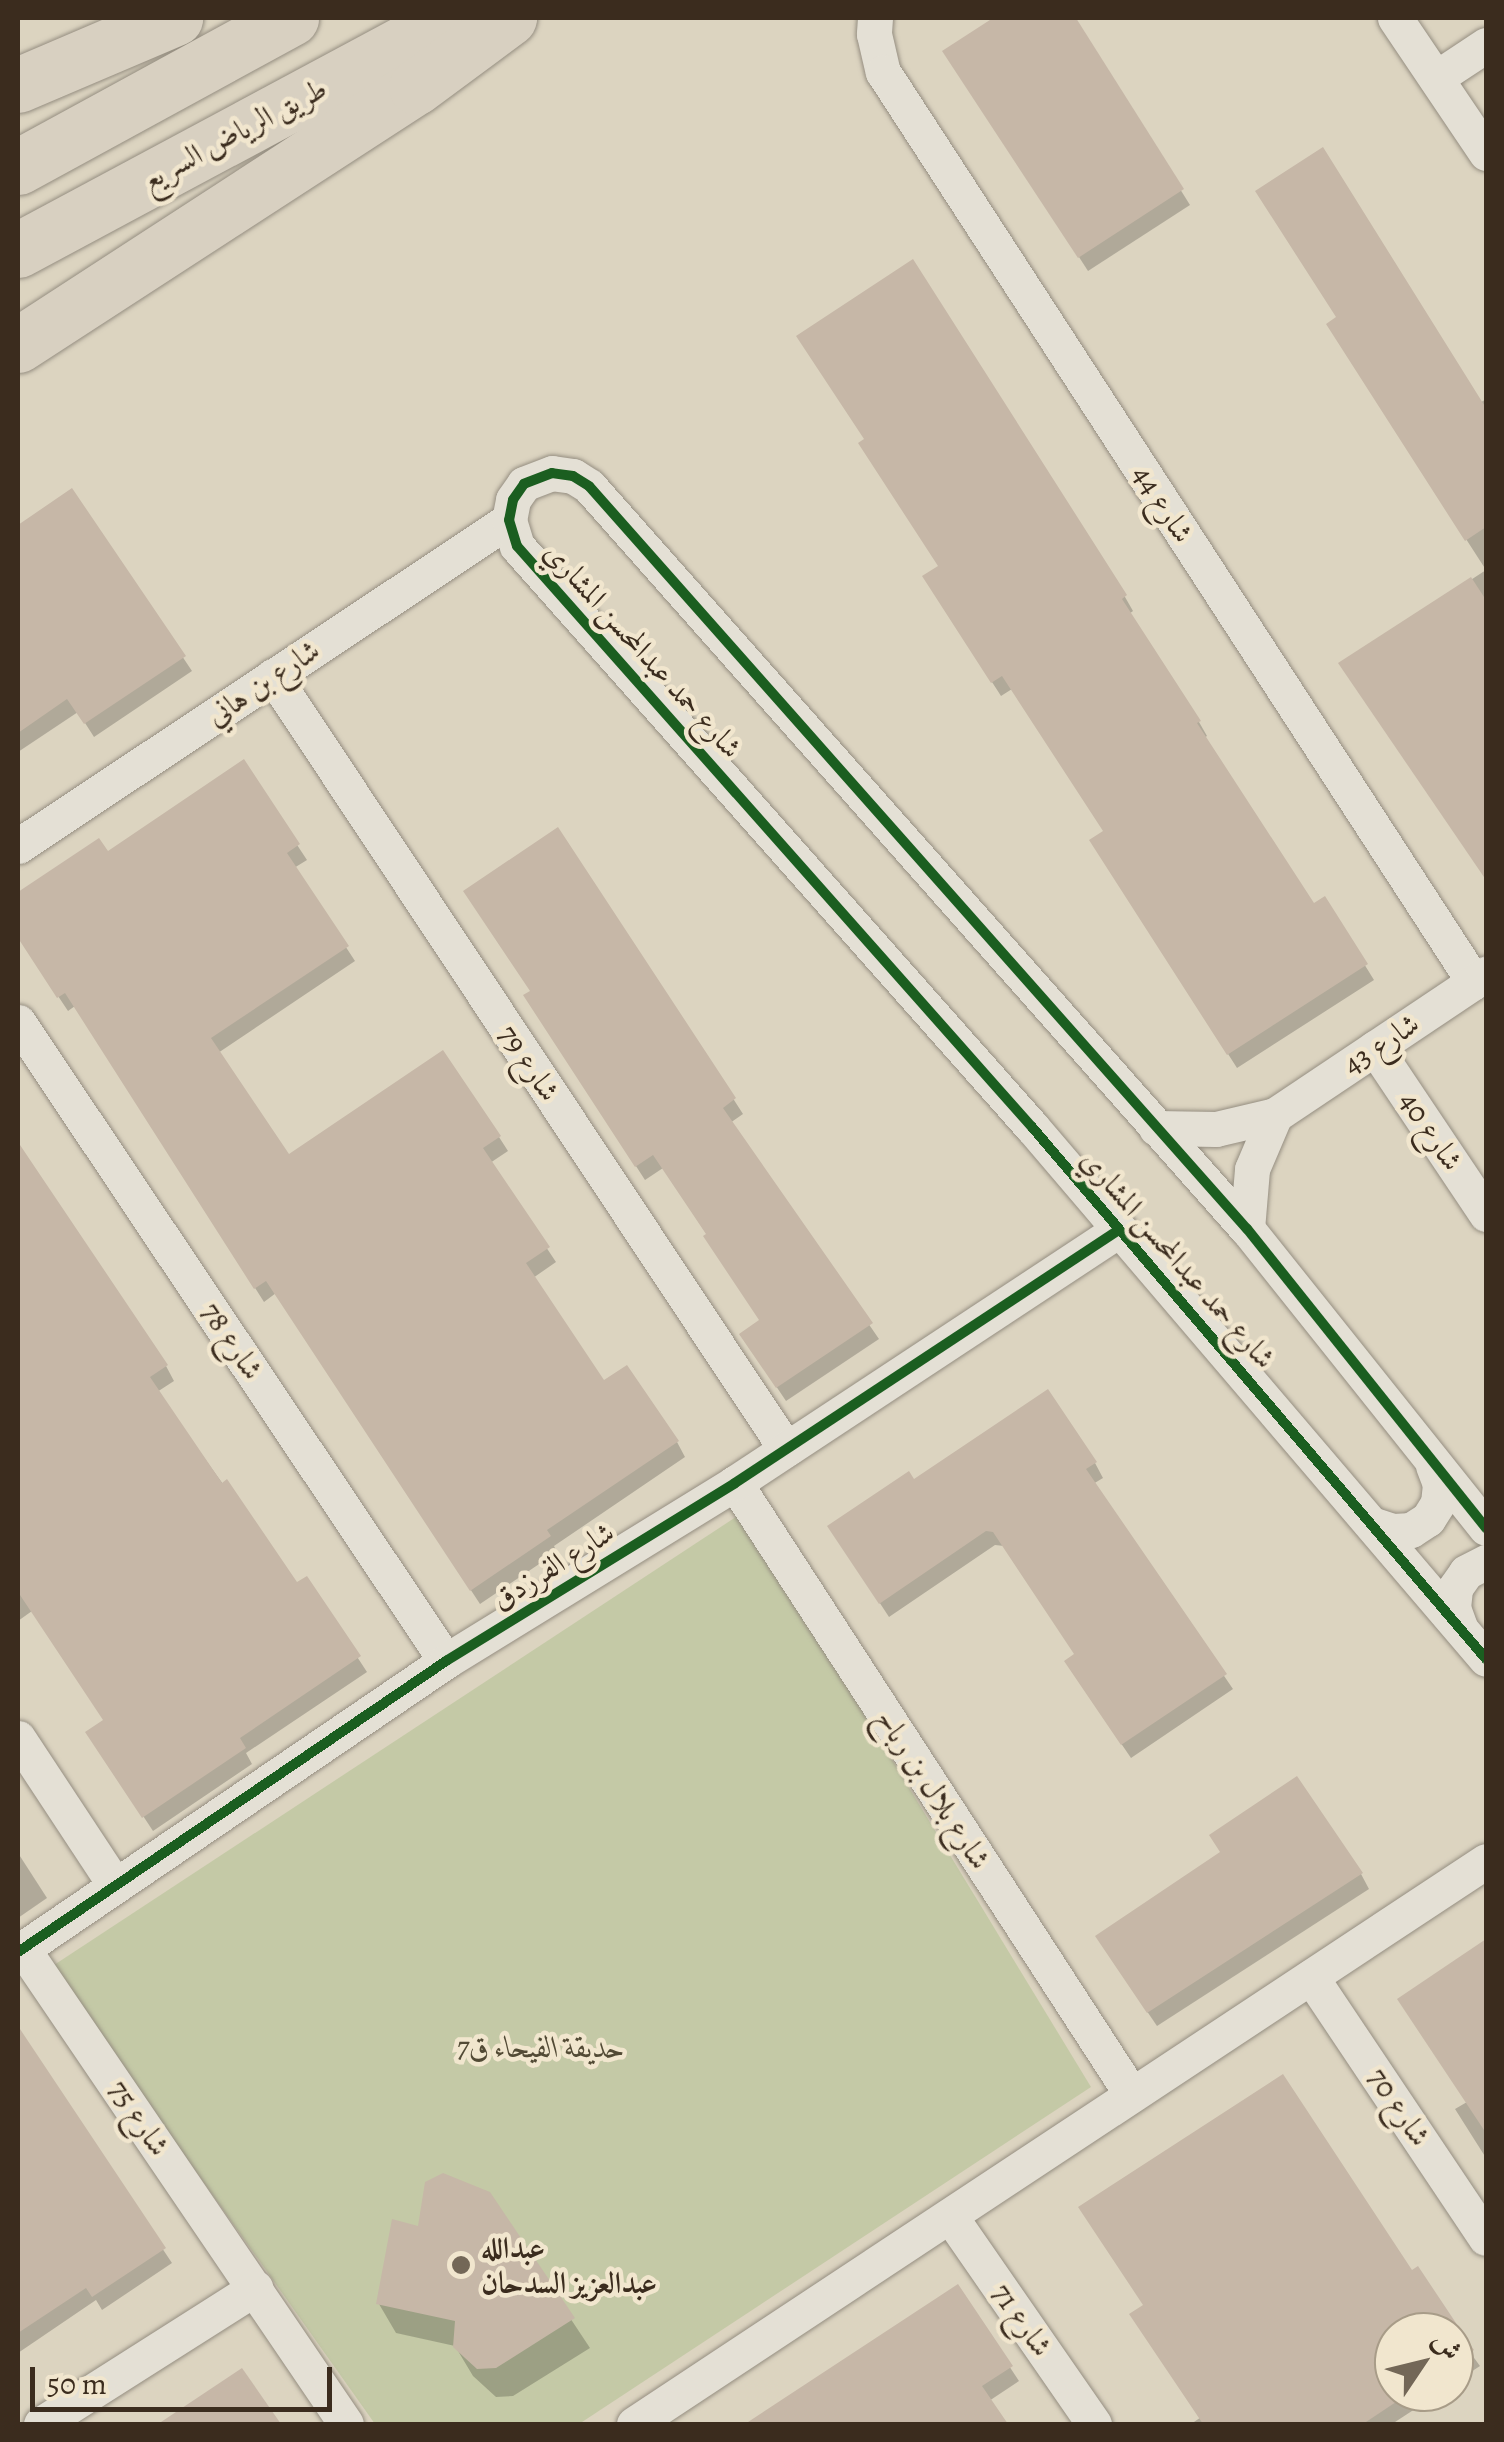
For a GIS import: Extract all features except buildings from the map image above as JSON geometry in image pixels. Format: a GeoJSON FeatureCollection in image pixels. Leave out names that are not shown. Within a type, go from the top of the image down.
{"type":"FeatureCollection","features":[{"type":"Feature","properties":{"kind":"highway"},"geometry":{"type":"LineString","coordinates":[[18,85],[175,18]]}},
{"type":"Feature","properties":{"kind":"highway"},"geometry":{"type":"LineString","coordinates":[[18,168],[291,18]]}},
{"type":"Feature","properties":{"kind":"highway","name":"طريق الرياض السريع"},"geometry":{"type":"LineString","coordinates":[[18,250],[451,18]]}},
{"type":"Feature","properties":{"kind":"highway"},"geometry":{"type":"LineString","coordinates":[[18,345],[416,86],[509,18]]}},
{"type":"Feature","properties":{"kind":"street","name":"شارع 44"},"geometry":{"type":"LineString","coordinates":[[876,18],[874,34],[884,72],[1480,978]]}},
{"type":"Feature","properties":{"kind":"street"},"geometry":{"type":"LineString","coordinates":[[1395,18],[1482,138]]}},
{"type":"Feature","properties":{"kind":"street"},"geometry":{"type":"LineString","coordinates":[[1436,78],[1486,45]]}},
{"type":"Feature","properties":{"kind":"street"},"geometry":{"type":"LineString","coordinates":[[509,520],[513,500],[524,484],[538,476],[573,476],[588,486],[1247,1229],[1486,1528]]}},
{"type":"Feature","properties":{"kind":"street","name":"شارع بن هاني"},"geometry":{"type":"LineString","coordinates":[[18,846],[509,520]]}},
{"type":"Feature","properties":{"kind":"street","name":"شارع حمد عبدالمحسن المشاري"},"geometry":{"type":"LineString","coordinates":[[509,520],[517,546],[1120,1230],[1486,1659]]}},
{"type":"Feature","properties":{"kind":"street","name":"شارع 79"},"geometry":{"type":"LineString","coordinates":[[272,676],[786,1450]]}},
{"type":"Feature","properties":{"kind":"street","name":"شارع 43"},"geometry":{"type":"LineString","coordinates":[[1156,1128],[1216,1130],[1275,1115],[1480,978]]}},
{"type":"Feature","properties":{"kind":"street","name":"شارع 78"},"geometry":{"type":"LineString","coordinates":[[18,1022],[446,1661]]}},
{"type":"Feature","properties":{"kind":"street","name":"شارع 40"},"geometry":{"type":"LineString","coordinates":[[1374,1048],[1486,1214]]}},
{"type":"Feature","properties":{"kind":"street"},"geometry":{"type":"LineString","coordinates":[[1247,1229],[1252,1170],[1275,1115]]}},
{"type":"Feature","properties":{"kind":"street","name":"شارع الفرزدق"},"geometry":{"type":"LineString","coordinates":[[20,1950],[446,1661],[736,1483],[1120,1230]]}},
{"type":"Feature","properties":{"kind":"street"},"geometry":{"type":"LineString","coordinates":[[1374,1525],[1392,1531],[1411,1530],[1428,1519],[1438,1503],[1440,1484],[1433,1466]]}},
{"type":"Feature","properties":{"kind":"street","name":"شارع بلال بن رباح"},"geometry":{"type":"LineString","coordinates":[[736,1483],[1132,2095]]}},
{"type":"Feature","properties":{"kind":"street"},"geometry":{"type":"LineString","coordinates":[[1460,1627],[1453,1608],[1455,1588],[1466,1572],[1486,1562]]}},
{"type":"Feature","properties":{"kind":"street"},"geometry":{"type":"LineString","coordinates":[[18,1738],[115,1884]]}},
{"type":"Feature","properties":{"kind":"street"},"geometry":{"type":"LineString","coordinates":[[634,2424],[1486,1861]]}},
{"type":"Feature","properties":{"kind":"street","name":"شارع 75"},"geometry":{"type":"LineString","coordinates":[[20,1950],[346,2424]]}},
{"type":"Feature","properties":{"kind":"street","name":"شارع 70"},"geometry":{"type":"LineString","coordinates":[[1311,1977],[1486,2238]]}},
{"type":"Feature","properties":{"kind":"street","name":"شارع 71"},"geometry":{"type":"LineString","coordinates":[[950,2216],[1094,2424]]}},
{"type":"Feature","properties":{"kind":"street"},"geometry":{"type":"LineString","coordinates":[[41,2424],[256,2288]]}},
{"type":"Feature","properties":{"kind":"green space","name":"حديقة الفيحاء ق7"},"geometry":{"type":"Polygon","coordinates":[[[742,1513],[1091,2087],[579,2424],[375,2424],[51,1967],[742,1513]]]}},
{"type":"Feature","properties":{"kind":"cycle path"},"geometry":{"type":"LineString","coordinates":[[1486,1528],[1247,1229],[589,486],[573,476],[552,473],[524,484],[513,500],[509,520],[517,546],[1032,1127],[1486,1659]]}},
{"type":"Feature","properties":{"kind":"cycle path"},"geometry":{"type":"LineString","coordinates":[[18,1952],[446,1661],[735,1483],[1119,1230]]}},
{"type":"Feature","properties":{"kind":"place","name":"عبدالله عبدالعزيز السدحان"},"geometry":{"type":"Point","coordinates":[461,2265]}}]}
